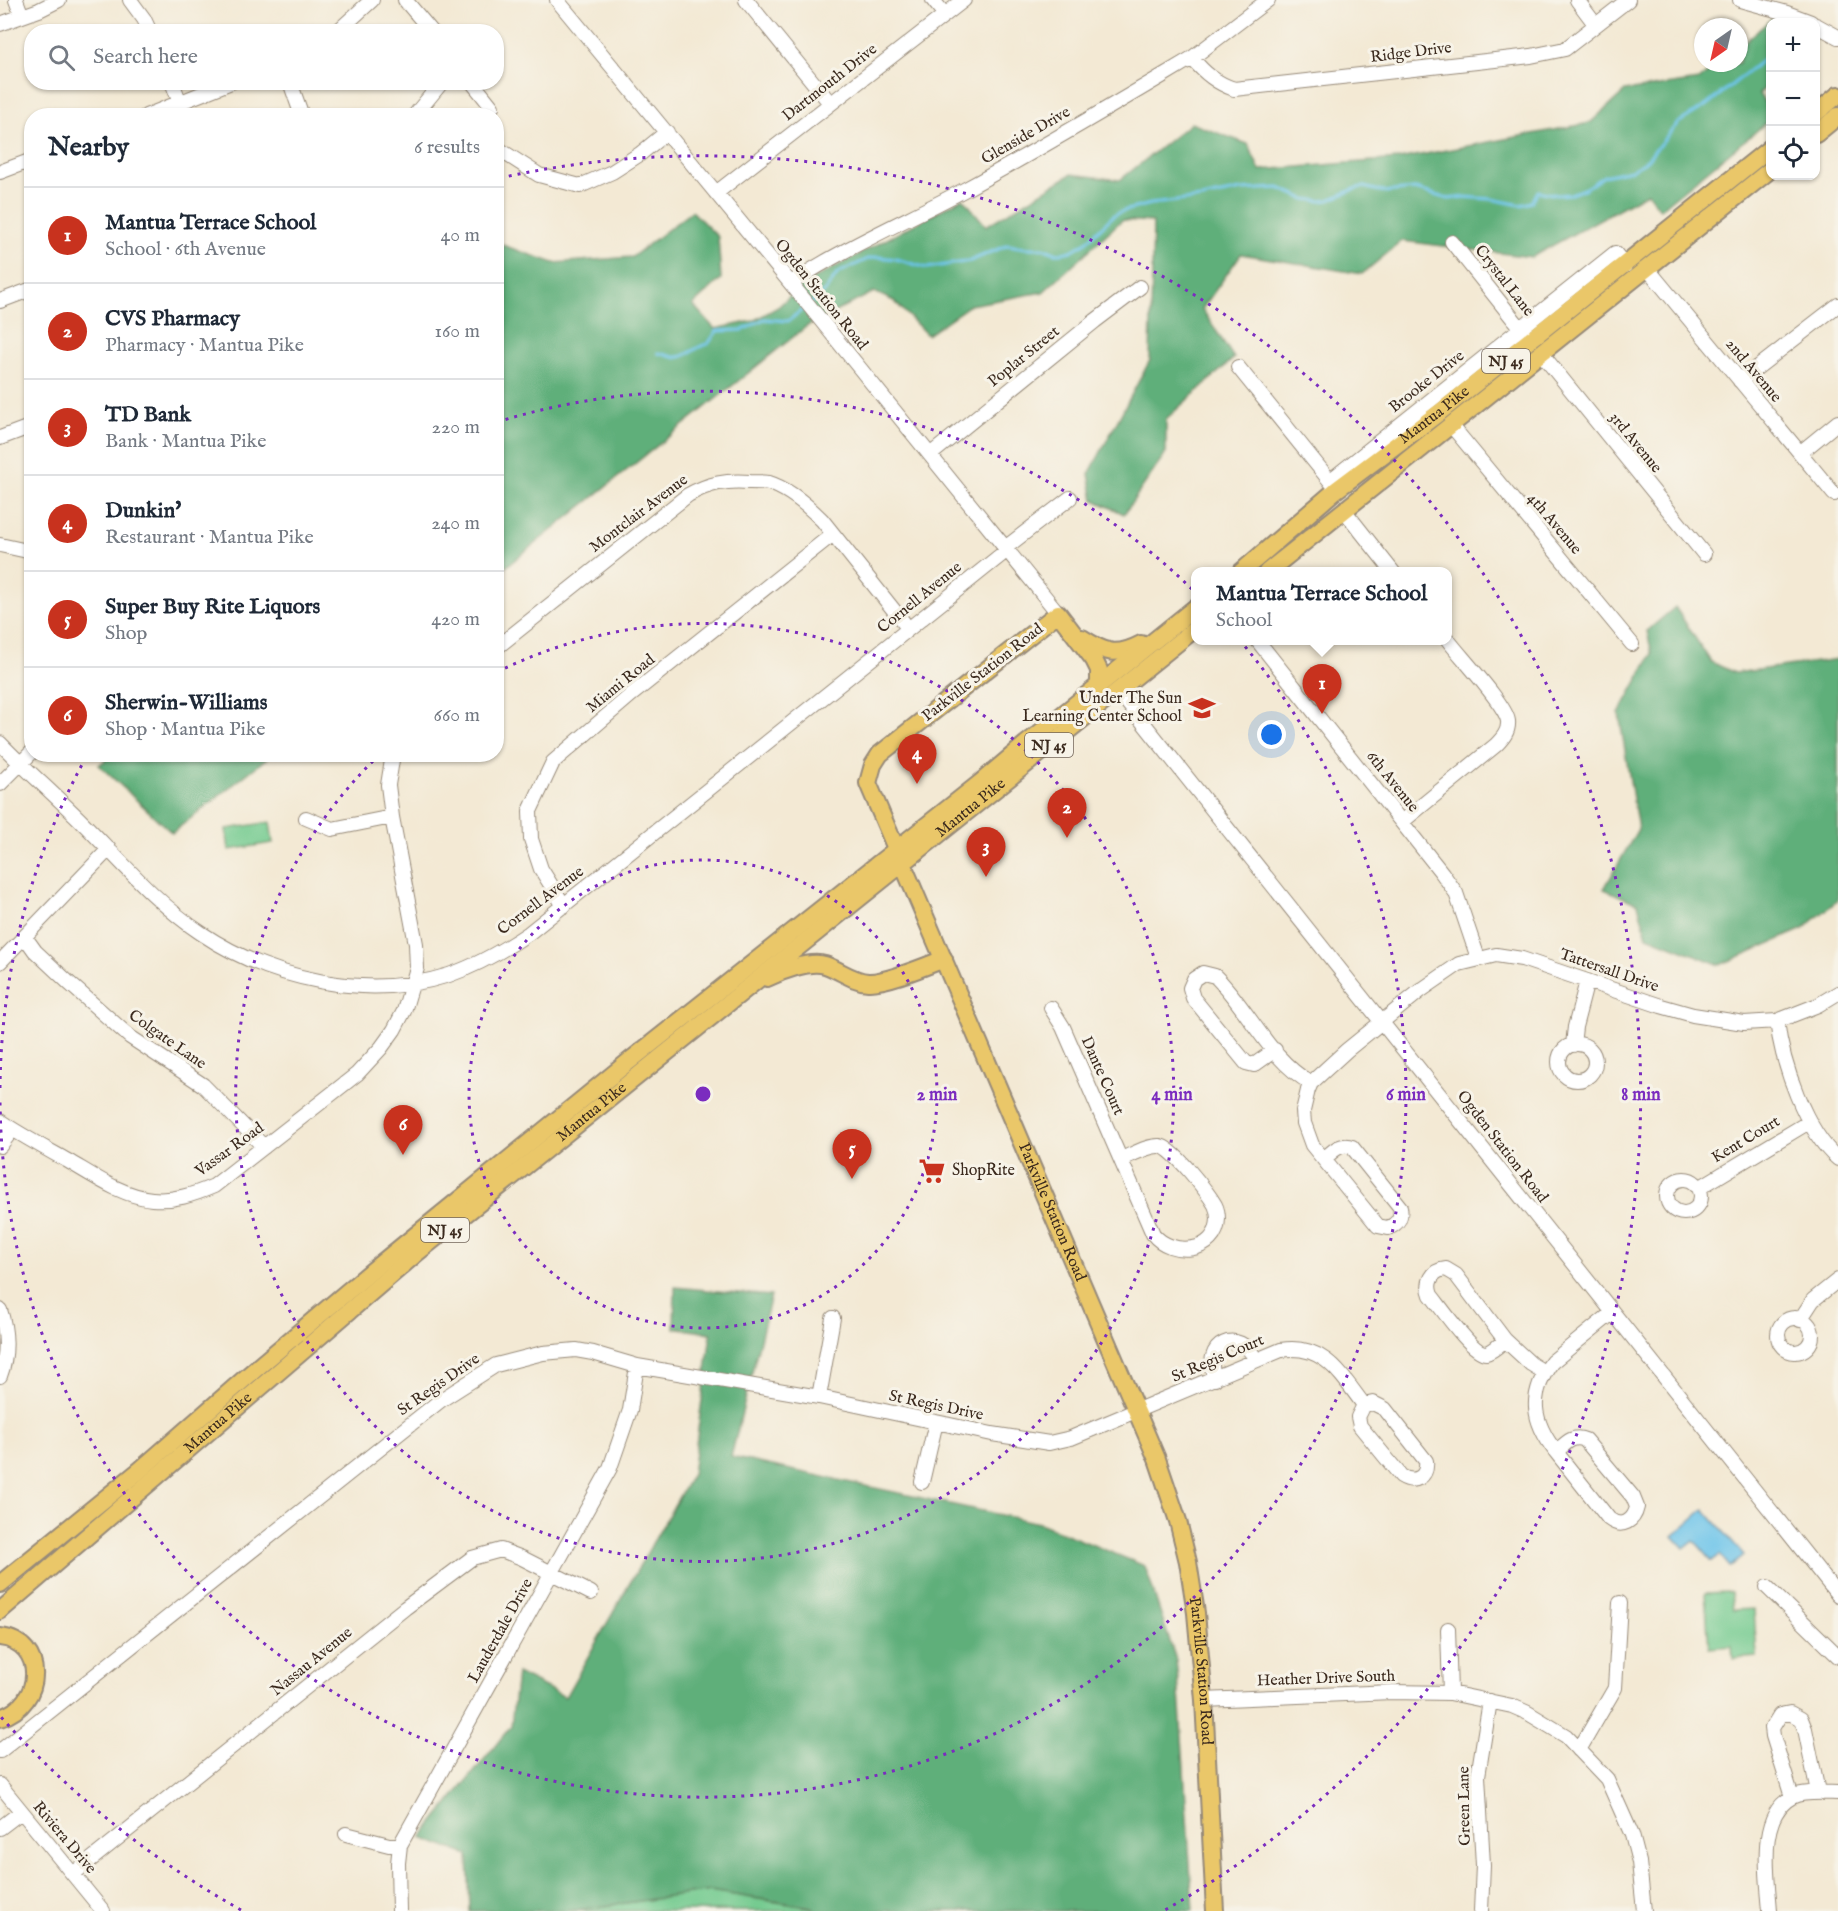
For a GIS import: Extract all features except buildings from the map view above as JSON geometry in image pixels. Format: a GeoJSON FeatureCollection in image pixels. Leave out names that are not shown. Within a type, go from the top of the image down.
{"type":"FeatureCollection","features":[{"type":"Feature","properties":{"kind":"main road"},"geometry":{"type":"LineString","coordinates":[[1820,109],[1838,95]]}},
{"type":"Feature","properties":{"kind":"main road"},"geometry":{"type":"LineString","coordinates":[[1820,130],[1838,116]]}},
{"type":"Feature","properties":{"kind":"main road","name":"Mantua Pike"},"geometry":{"type":"LineString","coordinates":[[1247,567],[1272,547],[1333,485],[1440,412],[1625,267],[1766,151]]}},
{"type":"Feature","properties":{"kind":"main road","name":"Mantua Pike"},"geometry":{"type":"LineString","coordinates":[[1273,567],[1451,425],[1531,341],[1647,268],[1766,173]]}},
{"type":"Feature","properties":{"kind":"main road"},"geometry":{"type":"LineString","coordinates":[[1239,567],[1260,549],[1272,547]]}},
{"type":"Feature","properties":{"kind":"main road"},"geometry":{"type":"LineString","coordinates":[[1074,633],[1104,651],[1123,652],[1148,639],[1191,605]]}},
{"type":"Feature","properties":{"kind":"main road","name":"Mantua Pike"},"geometry":{"type":"LineString","coordinates":[[0,1611],[418,1252],[747,988],[985,779],[1191,611]]}},
{"type":"Feature","properties":{"kind":"main road"},"geometry":{"type":"LineString","coordinates":[[1058,613],[1094,660],[1099,670],[1099,684]]}},
{"type":"Feature","properties":{"kind":"main road","name":"Parkville Station Road"},"geometry":{"type":"LineString","coordinates":[[1058,613],[880,754],[873,765],[868,783],[1171,1496],[1188,1562],[1196,1613],[1204,1700],[1215,1911]]}},
{"type":"Feature","properties":{"kind":"main road","name":"Mantua Pike"},"geometry":{"type":"LineString","coordinates":[[0,1584],[139,1471],[379,1265],[627,1063],[1118,691],[1191,632]]}},
{"type":"Feature","properties":{"kind":"main road"},"geometry":{"type":"LineString","coordinates":[[747,988],[775,974],[802,966],[824,964],[843,975],[869,982],[906,973],[944,959]]}},
{"type":"Feature","properties":{"kind":"main road"},"geometry":{"type":"LineString","coordinates":[[0,1569],[16,1564],[64,1525],[73,1524]]}},
{"type":"Feature","properties":{"kind":"main road"},"geometry":{"type":"LineString","coordinates":[[0,1637],[20,1645],[32,1663],[35,1675],[34,1686],[22,1706],[0,1718]]}},
{"type":"Feature","properties":{"kind":"street"},"geometry":{"type":"LineString","coordinates":[[16,0],[22,16]]}},
{"type":"Feature","properties":{"kind":"street"},"geometry":{"type":"LineString","coordinates":[[0,24],[59,0]]}},
{"type":"Feature","properties":{"kind":"street"},"geometry":{"type":"LineString","coordinates":[[130,0],[146,24]]}},
{"type":"Feature","properties":{"kind":"street"},"geometry":{"type":"LineString","coordinates":[[346,24],[372,0]]}},
{"type":"Feature","properties":{"kind":"street"},"geometry":{"type":"LineString","coordinates":[[405,0],[425,24]]}},
{"type":"Feature","properties":{"kind":"street","name":"Ogden Station Road"},"geometry":{"type":"LineString","coordinates":[[557,0],[1058,613]]}},
{"type":"Feature","properties":{"kind":"street"},"geometry":{"type":"LineString","coordinates":[[746,0],[830,103]]}},
{"type":"Feature","properties":{"kind":"street"},"geometry":{"type":"LineString","coordinates":[[933,0],[945,15]]}},
{"type":"Feature","properties":{"kind":"street","name":"Dartmouth Drive"},"geometry":{"type":"LineString","coordinates":[[716,193],[964,0]]}},
{"type":"Feature","properties":{"kind":"street","name":"Glenside Drive"},"geometry":{"type":"LineString","coordinates":[[791,284],[839,255],[963,191],[1192,58],[1268,0]]}},
{"type":"Feature","properties":{"kind":"street"},"geometry":{"type":"LineString","coordinates":[[1577,0],[1596,24]]}},
{"type":"Feature","properties":{"kind":"street","name":"Ridge Drive"},"geometry":{"type":"LineString","coordinates":[[1192,58],[1212,78],[1234,89],[1548,54],[1565,49],[1628,0]]}},
{"type":"Feature","properties":{"kind":"street"},"geometry":{"type":"LineString","coordinates":[[1740,0],[1800,18]]}},
{"type":"Feature","properties":{"kind":"street"},"geometry":{"type":"LineString","coordinates":[[1820,28],[1838,37]]}},
{"type":"Feature","properties":{"kind":"street"},"geometry":{"type":"LineString","coordinates":[[175,90],[182,108]]}},
{"type":"Feature","properties":{"kind":"street"},"geometry":{"type":"LineString","coordinates":[[184,108],[216,90]]}},
{"type":"Feature","properties":{"kind":"street"},"geometry":{"type":"LineString","coordinates":[[293,90],[299,108]]}},
{"type":"Feature","properties":{"kind":"street"},"geometry":{"type":"LineString","coordinates":[[421,108],[435,90]]}},
{"type":"Feature","properties":{"kind":"street"},"geometry":{"type":"LineString","coordinates":[[478,90],[492,107]]}},
{"type":"Feature","properties":{"kind":"street"},"geometry":{"type":"LineString","coordinates":[[504,153],[539,175],[580,186],[612,172],[640,154],[667,132]]}},
{"type":"Feature","properties":{"kind":"street"},"geometry":{"type":"LineString","coordinates":[[0,172],[24,163]]}},
{"type":"Feature","properties":{"kind":"street","name":"Crystal Lane"},"geometry":{"type":"LineString","coordinates":[[1452,242],[1531,341]]}},
{"type":"Feature","properties":{"kind":"street","name":"2nd Avenue"},"geometry":{"type":"LineString","coordinates":[[1647,268],[1834,494]]}},
{"type":"Feature","properties":{"kind":"street","name":"Poplar Street"},"geometry":{"type":"LineString","coordinates":[[930,454],[1140,287]]}},
{"type":"Feature","properties":{"kind":"street"},"geometry":{"type":"LineString","coordinates":[[0,302],[24,292]]}},
{"type":"Feature","properties":{"kind":"street"},"geometry":{"type":"LineString","coordinates":[[1740,381],[1838,305]]}},
{"type":"Feature","properties":{"kind":"street","name":"3rd Avenue"},"geometry":{"type":"LineString","coordinates":[[1531,341],[1704,554]]}},
{"type":"Feature","properties":{"kind":"street"},"geometry":{"type":"LineString","coordinates":[[1238,367],[1333,485]]}},
{"type":"Feature","properties":{"kind":"street"},"geometry":{"type":"LineString","coordinates":[[1800,453],[1838,423]]}},
{"type":"Feature","properties":{"kind":"street","name":"4th Avenue"},"geometry":{"type":"LineString","coordinates":[[1451,425],[1632,644]]}},
{"type":"Feature","properties":{"kind":"street"},"geometry":{"type":"LineString","coordinates":[[0,438],[24,429]]}},
{"type":"Feature","properties":{"kind":"street","name":"Montclair Avenue"},"geometry":{"type":"LineString","coordinates":[[504,642],[688,495],[703,486],[726,480],[769,483],[809,507],[908,628]]}},
{"type":"Feature","properties":{"kind":"street","name":"Cornell Avenue"},"geometry":{"type":"LineString","coordinates":[[0,743],[179,916],[201,933],[249,960],[299,977],[370,986],[411,984],[473,966],[529,933],[1070,498]]}},
{"type":"Feature","properties":{"kind":"street"},"geometry":{"type":"LineString","coordinates":[[1344,510],[1389,567]]}},
{"type":"Feature","properties":{"kind":"street","name":"Miami Road"},"geometry":{"type":"LineString","coordinates":[[564,906],[548,882],[535,855],[531,839],[530,811],[553,762],[631,695],[833,534]]}},
{"type":"Feature","properties":{"kind":"street"},"geometry":{"type":"LineString","coordinates":[[0,545],[24,550]]}},
{"type":"Feature","properties":{"kind":"street","name":"6th Avenue"},"geometry":{"type":"LineString","coordinates":[[1261,645],[1403,821],[1456,894],[1478,958]]}},
{"type":"Feature","properties":{"kind":"street"},"geometry":{"type":"LineString","coordinates":[[1403,821],[1496,746],[1507,730],[1507,716],[1499,703],[1452,645]]}},
{"type":"Feature","properties":{"kind":"street","name":"Ogden Station Road"},"geometry":{"type":"LineString","coordinates":[[1118,691],[1838,1595]]}},
{"type":"Feature","properties":{"kind":"street"},"geometry":{"type":"LineString","coordinates":[[0,784],[24,760]]}},
{"type":"Feature","properties":{"kind":"street"},"geometry":{"type":"LineString","coordinates":[[391,762],[388,785],[392,817],[416,944],[417,968],[411,984]]}},
{"type":"Feature","properties":{"kind":"street"},"geometry":{"type":"LineString","coordinates":[[306,818],[332,829],[392,817]]}},
{"type":"Feature","properties":{"kind":"street"},"geometry":{"type":"LineString","coordinates":[[0,962],[110,849]]}},
{"type":"Feature","properties":{"kind":"street","name":"Colgate Lane"},"geometry":{"type":"LineString","coordinates":[[25,937],[35,951],[130,1037],[209,1091],[264,1147]]}},
{"type":"Feature","properties":{"kind":"street","name":"Tattersall Drive"},"geometry":{"type":"LineString","coordinates":[[1311,1083],[1338,1057],[1442,975],[1459,963],[1478,958],[1496,955],[1522,958],[1693,1016],[1744,1023],[1777,1021],[1818,1005],[1838,993]]}},
{"type":"Feature","properties":{"kind":"street"},"geometry":{"type":"LineString","coordinates":[[1275,1050],[1254,1065],[1246,1063],[1193,998],[1190,988],[1194,979],[1203,973],[1215,976],[1275,1050],[1292,1071],[1311,1083],[1303,1111],[1304,1123],[1312,1145],[1378,1226],[1388,1228],[1398,1222],[1400,1207],[1352,1147],[1341,1146],[1324,1159]]}},
{"type":"Feature","properties":{"kind":"street"},"geometry":{"type":"LineString","coordinates":[[1573,1045],[1587,981]]}},
{"type":"Feature","properties":{"kind":"street","name":"Vassar Road"},"geometry":{"type":"LineString","coordinates":[[0,1121],[12,1130],[132,1195],[151,1199],[192,1196],[214,1186],[357,1074],[394,1030],[404,1011],[411,984]]}},
{"type":"Feature","properties":{"kind":"street","name":"Dante Court"},"geometry":{"type":"LineString","coordinates":[[1051,1008],[1063,1027],[1150,1229],[1166,1246],[1184,1250],[1206,1243],[1216,1228],[1217,1211],[1174,1153],[1163,1146],[1154,1146],[1121,1159]]}},
{"type":"Feature","properties":{"kind":"street"},"geometry":{"type":"LineString","coordinates":[[1777,1021],[1793,1082],[1809,1122],[1825,1146],[1838,1159]]}},
{"type":"Feature","properties":{"kind":"street","name":"Kent Court"},"geometry":{"type":"LineString","coordinates":[[1699,1188],[1809,1122]]}},
{"type":"Feature","properties":{"kind":"street"},"geometry":{"type":"LineString","coordinates":[[0,1146],[12,1130]]}},
{"type":"Feature","properties":{"kind":"street"},"geometry":{"type":"LineString","coordinates":[[1505,1340],[1489,1353],[1478,1351],[1431,1295],[1429,1286],[1433,1274],[1446,1269],[1456,1275],[1505,1340],[1531,1364],[1544,1372]]}},
{"type":"Feature","properties":{"kind":"street"},"geometry":{"type":"LineString","coordinates":[[1800,1320],[1813,1300],[1838,1280]]}},
{"type":"Feature","properties":{"kind":"street"},"geometry":{"type":"LineString","coordinates":[[0,1310],[6,1343],[5,1361],[0,1376]]}},
{"type":"Feature","properties":{"kind":"street"},"geometry":{"type":"LineString","coordinates":[[1556,1452],[1573,1438],[1578,1437],[1585,1440],[1633,1497],[1637,1507],[1633,1516],[1623,1524],[1614,1523],[1556,1452],[1541,1431],[1536,1414],[1537,1394],[1544,1372],[1558,1356],[1612,1313]]}},
{"type":"Feature","properties":{"kind":"street"},"geometry":{"type":"LineString","coordinates":[[819,1397],[833,1318]]}},
{"type":"Feature","properties":{"kind":"street"},"geometry":{"type":"LineString","coordinates":[[1215,1378],[1211,1360],[1215,1351],[1226,1342],[1239,1342],[1251,1350],[1256,1360]]}},
{"type":"Feature","properties":{"kind":"street","name":"St Regis Court"},"geometry":{"type":"LineString","coordinates":[[1135,1412],[1256,1360],[1291,1348],[1316,1353],[1327,1359],[1364,1405]]}},
{"type":"Feature","properties":{"kind":"street","name":"St Regis Drive"},"geometry":{"type":"LineString","coordinates":[[0,1751],[441,1400],[496,1365],[543,1353],[576,1350],[637,1366],[819,1397],[1049,1443],[1071,1438],[1135,1412]]}},
{"type":"Feature","properties":{"kind":"street","name":"Lauderdale Drive"},"geometry":{"type":"LineString","coordinates":[[399,1911],[400,1845],[610,1468],[630,1410],[637,1366]]}},
{"type":"Feature","properties":{"kind":"street"},"geometry":{"type":"LineString","coordinates":[[1373,1403],[1385,1409],[1426,1461],[1424,1475],[1415,1480],[1407,1480],[1401,1476],[1360,1426],[1358,1417],[1364,1405],[1373,1403]]}},
{"type":"Feature","properties":{"kind":"street"},"geometry":{"type":"LineString","coordinates":[[922,1482],[936,1422]]}},
{"type":"Feature","properties":{"kind":"street","name":"Nassau Avenue"},"geometry":{"type":"LineString","coordinates":[[73,1874],[405,1608],[472,1558],[501,1550],[522,1558],[591,1593]]}},
{"type":"Feature","properties":{"kind":"street"},"geometry":{"type":"LineString","coordinates":[[1767,1587],[1838,1656]]}},
{"type":"Feature","properties":{"kind":"street"},"geometry":{"type":"LineString","coordinates":[[1580,1750],[1615,1688],[1620,1604]]}},
{"type":"Feature","properties":{"kind":"street"},"geometry":{"type":"LineString","coordinates":[[1448,1629],[1450,1693]]}},
{"type":"Feature","properties":{"kind":"street","name":"Heather Drive South"},"geometry":{"type":"LineString","coordinates":[[1204,1700],[1392,1692],[1450,1693],[1490,1701],[1528,1713],[1566,1736],[1607,1779],[1632,1834],[1639,1862],[1644,1911]]}},
{"type":"Feature","properties":{"kind":"street","name":"Green Lane"},"geometry":{"type":"LineString","coordinates":[[1481,1911],[1483,1865],[1478,1776],[1490,1701]]}},
{"type":"Feature","properties":{"kind":"street"},"geometry":{"type":"LineString","coordinates":[[1792,1797],[1773,1736],[1772,1728],[1779,1715],[1790,1713],[1801,1719],[1818,1792]]}},
{"type":"Feature","properties":{"kind":"street","name":"Riviera Drive"},"geometry":{"type":"LineString","coordinates":[[0,1785],[103,1911]]}},
{"type":"Feature","properties":{"kind":"street"},"geometry":{"type":"LineString","coordinates":[[1770,1911],[1766,1837],[1776,1813],[1792,1797],[1818,1792],[1838,1793]]}},
{"type":"Feature","properties":{"kind":"street"},"geometry":{"type":"LineString","coordinates":[[0,1828],[21,1812]]}},
{"type":"Feature","properties":{"kind":"street"},"geometry":{"type":"LineString","coordinates":[[346,1834],[389,1845],[400,1845]]}},
{"type":"Feature","properties":{"kind":"green space"},"geometry":{"type":"Polygon","coordinates":[[[1778,13],[1790,18],[1772,18],[1778,13]]]}},
{"type":"Feature","properties":{"kind":"green space"},"geometry":{"type":"Polygon","coordinates":[[[1766,23],[1766,87],[1759,94],[1766,104],[1766,123],[1660,209],[1647,193],[1532,257],[1402,241],[1362,274],[1241,254],[1202,309],[1234,358],[1166,419],[1166,453],[1124,514],[1094,500],[1089,474],[1150,360],[1153,222],[1122,220],[1043,292],[970,305],[927,335],[894,301],[874,292],[807,326],[504,568],[504,245],[554,263],[632,257],[692,211],[718,237],[721,279],[693,305],[715,329],[753,321],[778,307],[802,285],[963,198],[986,226],[1071,174],[1120,180],[1191,123],[1248,144],[1260,170],[1399,159],[1590,123],[1625,91],[1699,80],[1709,72],[1748,72],[1748,39],[1766,23]]]}},
{"type":"Feature","properties":{"kind":"green space"},"geometry":{"type":"Polygon","coordinates":[[[1675,607],[1711,662],[1735,673],[1838,659],[1838,900],[1803,929],[1720,965],[1647,936],[1638,904],[1604,889],[1638,829],[1619,714],[1652,654],[1647,631],[1675,607]]]}},
{"type":"Feature","properties":{"kind":"green space"},"geometry":{"type":"Polygon","coordinates":[[[103,762],[262,762],[172,833],[99,765],[103,762]]]}},
{"type":"Feature","properties":{"kind":"green space"},"geometry":{"type":"Polygon","coordinates":[[[270,822],[273,843],[229,850],[226,829],[270,822]]]}},
{"type":"Feature","properties":{"kind":"green space"},"geometry":{"type":"Polygon","coordinates":[[[675,1287],[771,1296],[731,1457],[1039,1523],[1145,1566],[1176,1660],[1193,1911],[817,1911],[812,1907],[710,1891],[569,1911],[470,1911],[468,1855],[421,1838],[511,1726],[517,1673],[565,1697],[692,1474],[711,1333],[674,1328],[675,1287]]]}},
{"type":"Feature","properties":{"kind":"green space"},"geometry":{"type":"Polygon","coordinates":[[[1731,1592],[1733,1610],[1754,1609],[1757,1657],[1733,1659],[1732,1646],[1709,1648],[1705,1593],[1731,1592]]]}},
{"type":"Feature","properties":{"kind":"green space"},"geometry":{"type":"Polygon","coordinates":[[[710,1891],[812,1908],[817,1911],[569,1911],[710,1891]]]}},
{"type":"Feature","properties":{"kind":"water"},"geometry":{"type":"Polygon","coordinates":[[[1704,1509],[1744,1555],[1730,1567],[1720,1555],[1712,1561],[1694,1540],[1684,1548],[1673,1536],[1704,1509]]]}},
{"type":"Feature","properties":{"kind":"waterway"},"geometry":{"type":"LineString","coordinates":[[811,303],[825,291],[838,273],[868,259],[878,257],[896,259],[927,268],[970,261],[1008,245],[1043,248],[1062,253],[1085,243],[1114,215],[1123,211],[1151,204],[1202,198],[1241,190],[1279,188],[1305,199],[1321,201],[1364,187],[1384,192],[1415,189],[1449,199],[1464,197],[1491,199],[1521,205],[1532,202],[1538,191],[1557,195],[1571,194],[1586,188],[1604,176],[1631,170],[1644,163],[1678,123],[1707,105],[1766,57]]}},
{"type":"Feature","properties":{"kind":"waterway"},"geometry":{"type":"LineString","coordinates":[[658,353],[674,357],[683,356],[708,344],[717,331],[743,330],[764,319],[788,321],[806,307]]}},
{"type":"Feature","properties":{"kind":"place","name":"Under The Sun Learning Center School"},"geometry":{"type":"Point","coordinates":[1202,708]}},
{"type":"Feature","properties":{"kind":"place","name":"Mantua Terrace School"},"geometry":{"type":"Point","coordinates":[1322,714]}},
{"type":"Feature","properties":{"kind":"place","name":"Dunkin'"},"geometry":{"type":"Point","coordinates":[917,784]}},
{"type":"Feature","properties":{"kind":"place","name":"CVS Pharmacy"},"geometry":{"type":"Point","coordinates":[1067,838]}},
{"type":"Feature","properties":{"kind":"place","name":"TD Bank"},"geometry":{"type":"Point","coordinates":[986,877]}},
{"type":"Feature","properties":{"kind":"place","name":"Sherwin-Williams"},"geometry":{"type":"Point","coordinates":[403,1155]}},
{"type":"Feature","properties":{"kind":"place","name":"ShopRite"},"geometry":{"type":"Point","coordinates":[932,1171]}},
{"type":"Feature","properties":{"kind":"place","name":"Super Buy Rite Liquors"},"geometry":{"type":"Point","coordinates":[852,1179]}}]}
